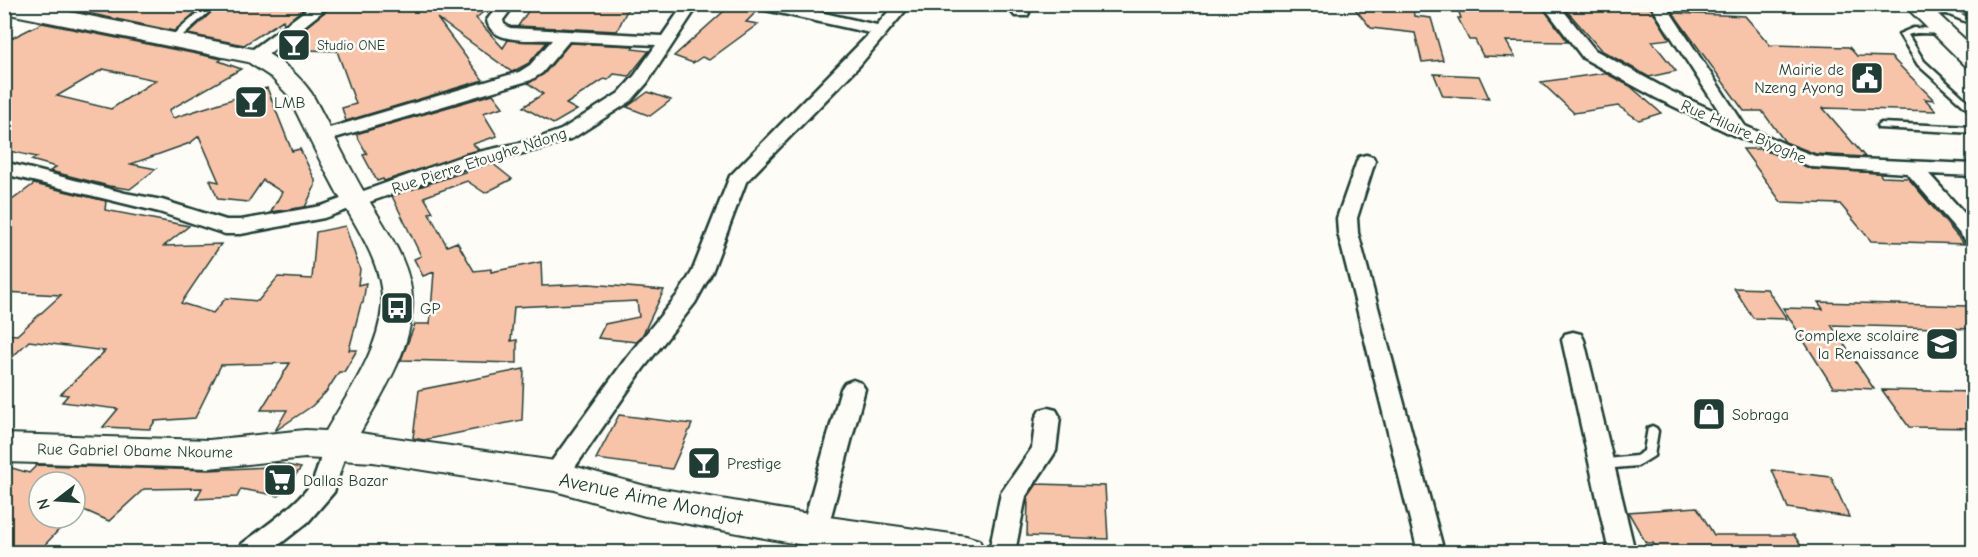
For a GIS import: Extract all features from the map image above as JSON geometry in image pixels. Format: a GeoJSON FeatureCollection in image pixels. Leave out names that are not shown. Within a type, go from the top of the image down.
{"type":"FeatureCollection","features":[{"type":"Feature","properties":{"kind":"main road"},"geometry":{"type":"LineString","coordinates":[[4,6],[255,56],[274,66],[289,78],[300,94],[382,250],[397,293],[397,308],[390,339],[380,363],[336,445]]}},
{"type":"Feature","properties":{"kind":"main road"},"geometry":{"type":"LineString","coordinates":[[1917,7],[1943,21],[1974,61]]}},
{"type":"Feature","properties":{"kind":"main road","name":"Rue Gabriel Obame Nkoume"},"geometry":{"type":"LineString","coordinates":[[4,448],[209,454],[305,444],[336,445]]}},
{"type":"Feature","properties":{"kind":"main road","name":"Avenue Aime Mondjot"},"geometry":{"type":"LineString","coordinates":[[336,445],[408,452],[555,476],[645,501],[814,531],[966,552]]}},
{"type":"Feature","properties":{"kind":"street"},"geometry":{"type":"LineString","coordinates":[[255,56],[325,4]]}},
{"type":"Feature","properties":{"kind":"street"},"geometry":{"type":"LineString","coordinates":[[508,4],[495,20],[496,26],[506,33],[666,41]]}},
{"type":"Feature","properties":{"kind":"street","name":"Rue Pierre Etoughe Ndong"},"geometry":{"type":"LineString","coordinates":[[4,168],[124,199],[162,206],[225,227],[241,227],[297,218],[355,201],[472,159],[538,144],[567,134],[604,112],[641,79],[692,4]]}},
{"type":"Feature","properties":{"kind":"street"},"geometry":{"type":"LineString","coordinates":[[761,4],[881,31]]}},
{"type":"Feature","properties":{"kind":"street"},"geometry":{"type":"LineString","coordinates":[[555,476],[635,363],[687,298],[702,272],[737,180],[881,31],[904,4]]}},
{"type":"Feature","properties":{"kind":"street","name":"Rue Hilaire Biyoghe"},"geometry":{"type":"LineString","coordinates":[[1549,4],[1589,54],[1662,94],[1739,131],[1812,160],[1836,164],[1974,170]]}},
{"type":"Feature","properties":{"kind":"street"},"geometry":{"type":"LineString","coordinates":[[1657,4],[1739,131]]}},
{"type":"Feature","properties":{"kind":"street"},"geometry":{"type":"LineString","coordinates":[[1943,21],[1974,8]]}},
{"type":"Feature","properties":{"kind":"street"},"geometry":{"type":"LineString","coordinates":[[322,136],[525,76],[536,69],[566,35]]}},
{"type":"Feature","properties":{"kind":"street"},"geometry":{"type":"LineString","coordinates":[[1366,161],[1347,218],[1348,233],[1431,552]]}},
{"type":"Feature","properties":{"kind":"street"},"geometry":{"type":"LineString","coordinates":[[1913,168],[1974,237]]}},
{"type":"Feature","properties":{"kind":"street"},"geometry":{"type":"LineString","coordinates":[[1573,340],[1622,552]]}},
{"type":"Feature","properties":{"kind":"street"},"geometry":{"type":"LineString","coordinates":[[814,531],[853,388]]}},
{"type":"Feature","properties":{"kind":"street"},"geometry":{"type":"LineString","coordinates":[[1002,552],[1014,493],[1044,451],[1048,417]]}},
{"type":"Feature","properties":{"kind":"street"},"geometry":{"type":"LineString","coordinates":[[251,552],[299,514],[325,485],[336,445]]}},
{"type":"Feature","properties":{"kind":"lane"},"geometry":{"type":"LineString","coordinates":[[172,40],[214,4]]}},
{"type":"Feature","properties":{"kind":"lane"},"geometry":{"type":"LineString","coordinates":[[1974,23],[1943,21],[1903,34],[1920,63],[1974,112]]}},
{"type":"Feature","properties":{"kind":"lane"},"geometry":{"type":"LineString","coordinates":[[1881,126],[1974,129]]}},
{"type":"Feature","properties":{"kind":"lane"},"geometry":{"type":"LineString","coordinates":[[1602,464],[1638,461],[1650,453],[1652,431]]}},
{"type":"Feature","properties":{"kind":"building"},"geometry":{"type":"Polygon","coordinates":[[[77,4],[205,4],[174,31],[68,9],[77,4]]]}},
{"type":"Feature","properties":{"kind":"building"},"geometry":{"type":"Polygon","coordinates":[[[220,4],[310,4],[284,24],[283,20],[244,45],[188,34],[220,4]]]}},
{"type":"Feature","properties":{"kind":"building"},"geometry":{"type":"Polygon","coordinates":[[[334,4],[493,4],[476,18],[503,48],[508,40],[547,42],[529,63],[512,72],[437,18],[483,80],[346,121],[342,108],[356,104],[337,51],[305,50],[299,53],[286,43],[334,4]]]}},
{"type":"Feature","properties":{"kind":"building"},"geometry":{"type":"Polygon","coordinates":[[[533,4],[630,4],[617,31],[518,26],[533,4]]]}},
{"type":"Feature","properties":{"kind":"building"},"geometry":{"type":"Polygon","coordinates":[[[732,4],[752,4],[758,10],[746,22],[758,24],[709,60],[702,57],[693,63],[674,56],[732,4]]]}},
{"type":"Feature","properties":{"kind":"building"},"geometry":{"type":"Polygon","coordinates":[[[1351,4],[1413,7],[1414,16],[1431,18],[1443,60],[1422,62],[1415,33],[1371,28],[1351,4]]]}},
{"type":"Feature","properties":{"kind":"building"},"geometry":{"type":"Polygon","coordinates":[[[1456,4],[1512,7],[1512,4],[1540,4],[1568,42],[1506,41],[1515,57],[1483,56],[1475,40],[1469,40],[1458,18],[1461,18],[1456,4]]]}},
{"type":"Feature","properties":{"kind":"building"},"geometry":{"type":"Polygon","coordinates":[[[1561,4],[1648,4],[1670,39],[1652,41],[1676,71],[1649,77],[1601,50],[1561,4]]]}},
{"type":"Feature","properties":{"kind":"building"},"geometry":{"type":"Polygon","coordinates":[[[1673,13],[1745,16],[1770,45],[1849,47],[1857,56],[1891,57],[1934,100],[1925,99],[1936,111],[1823,108],[1865,157],[1816,154],[1785,142],[1762,111],[1744,111],[1673,13]]]}},
{"type":"Feature","properties":{"kind":"building"},"geometry":{"type":"Polygon","coordinates":[[[42,23],[222,59],[219,61],[241,69],[169,110],[173,118],[267,88],[292,151],[300,149],[315,180],[315,186],[305,207],[271,212],[282,192],[263,180],[248,202],[218,199],[210,180],[219,182],[199,136],[190,143],[131,164],[156,169],[130,189],[50,171],[56,167],[31,160],[37,157],[4,150],[4,42],[42,23]],[[103,69],[57,96],[111,109],[156,80],[103,69]]]}},
{"type":"Feature","properties":{"kind":"building"},"geometry":{"type":"Polygon","coordinates":[[[570,43],[634,46],[632,49],[649,51],[629,76],[614,74],[608,80],[604,79],[566,104],[577,110],[553,124],[523,107],[543,94],[528,83],[544,74],[570,43]]]}},
{"type":"Feature","properties":{"kind":"building"},"geometry":{"type":"Polygon","coordinates":[[[1605,73],[1630,86],[1661,113],[1639,120],[1618,106],[1574,113],[1541,82],[1605,73]]]}},
{"type":"Feature","properties":{"kind":"building"},"geometry":{"type":"Polygon","coordinates":[[[1434,74],[1479,76],[1489,98],[1443,96],[1434,74]]]}},
{"type":"Feature","properties":{"kind":"building"},"geometry":{"type":"Polygon","coordinates":[[[648,92],[671,100],[650,116],[627,107],[648,92]]]}},
{"type":"Feature","properties":{"kind":"building"},"geometry":{"type":"Polygon","coordinates":[[[493,94],[503,107],[483,113],[497,136],[473,144],[479,150],[384,181],[383,179],[377,181],[363,155],[367,154],[356,134],[493,94]]]}},
{"type":"Feature","properties":{"kind":"building"},"geometry":{"type":"Polygon","coordinates":[[[1743,149],[1761,149],[1812,169],[1879,173],[1882,177],[1908,178],[1964,244],[1871,241],[1840,204],[1781,202],[1743,149]]]}},
{"type":"Feature","properties":{"kind":"building"},"geometry":{"type":"Polygon","coordinates":[[[492,163],[512,179],[485,193],[467,181],[424,197],[433,212],[429,213],[447,246],[457,242],[474,271],[491,269],[491,272],[541,262],[542,286],[589,284],[664,290],[637,342],[598,338],[605,324],[639,317],[637,301],[514,307],[511,341],[517,340],[517,363],[401,360],[415,324],[430,324],[434,272],[423,276],[414,259],[421,256],[392,196],[492,163]]]}},
{"type":"Feature","properties":{"kind":"building"},"geometry":{"type":"Polygon","coordinates":[[[34,184],[106,201],[105,210],[189,226],[164,246],[221,244],[181,303],[213,313],[226,298],[258,301],[278,277],[312,279],[316,232],[345,226],[360,269],[358,285],[366,283],[363,303],[349,350],[357,350],[344,372],[339,372],[326,392],[312,406],[275,431],[287,410],[261,410],[290,363],[221,365],[195,418],[155,421],[150,429],[103,427],[118,409],[62,402],[68,395],[61,394],[105,351],[29,341],[4,365],[4,334],[17,335],[61,295],[4,292],[4,206],[34,184]]]}},
{"type":"Feature","properties":{"kind":"building"},"geometry":{"type":"Polygon","coordinates":[[[1734,288],[1767,289],[1787,319],[1753,318],[1734,288]]]}},
{"type":"Feature","properties":{"kind":"building"},"geometry":{"type":"Polygon","coordinates":[[[1818,302],[1968,306],[1974,312],[1974,329],[1831,325],[1874,389],[1833,387],[1783,308],[1823,309],[1818,302]]]}},
{"type":"Feature","properties":{"kind":"building"},"geometry":{"type":"Polygon","coordinates":[[[524,369],[522,420],[424,440],[413,438],[419,390],[524,369]]]}},
{"type":"Feature","properties":{"kind":"building"},"geometry":{"type":"Polygon","coordinates":[[[1882,390],[1974,392],[1974,428],[1909,427],[1882,390]]]}},
{"type":"Feature","properties":{"kind":"building"},"geometry":{"type":"Polygon","coordinates":[[[619,415],[692,424],[672,469],[596,459],[619,415]]]}},
{"type":"Feature","properties":{"kind":"building"},"geometry":{"type":"Polygon","coordinates":[[[277,463],[301,468],[279,496],[241,489],[237,497],[196,499],[202,488],[144,489],[109,521],[87,511],[87,470],[32,470],[37,465],[209,470],[269,467],[277,463]]]}},
{"type":"Feature","properties":{"kind":"building"},"geometry":{"type":"Polygon","coordinates":[[[12,468],[27,472],[27,530],[59,530],[38,552],[4,552],[4,474],[12,468]]]}},
{"type":"Feature","properties":{"kind":"building"},"geometry":{"type":"Polygon","coordinates":[[[1772,470],[1831,477],[1849,517],[1788,508],[1772,470]]]}},
{"type":"Feature","properties":{"kind":"building"},"geometry":{"type":"Polygon","coordinates":[[[1037,484],[1105,486],[1108,539],[1027,536],[1028,497],[1037,484]]]}},
{"type":"Feature","properties":{"kind":"building"},"geometry":{"type":"Polygon","coordinates":[[[1697,507],[1714,535],[1794,535],[1805,552],[1659,552],[1653,543],[1646,543],[1628,512],[1697,507]]]}},
{"type":"Feature","properties":{"kind":"place","name":"Studio ONE"},"geometry":{"type":"Point","coordinates":[294,45]}},
{"type":"Feature","properties":{"kind":"place","name":"Mairie de Nzeng Ayong"},"geometry":{"type":"Point","coordinates":[1867,78]}},
{"type":"Feature","properties":{"kind":"place","name":"LMB"},"geometry":{"type":"Point","coordinates":[251,102]}},
{"type":"Feature","properties":{"kind":"place","name":"GP"},"geometry":{"type":"Point","coordinates":[397,308]}},
{"type":"Feature","properties":{"kind":"place","name":"Complexe scolaire la Renaissance"},"geometry":{"type":"Point","coordinates":[1942,344]}},
{"type":"Feature","properties":{"kind":"place","name":"Sobraga"},"geometry":{"type":"Point","coordinates":[1709,414]}},
{"type":"Feature","properties":{"kind":"place","name":"Prestige"},"geometry":{"type":"Point","coordinates":[704,463]}},
{"type":"Feature","properties":{"kind":"place","name":"Dallas Bazar"},"geometry":{"type":"Point","coordinates":[280,480]}}]}
